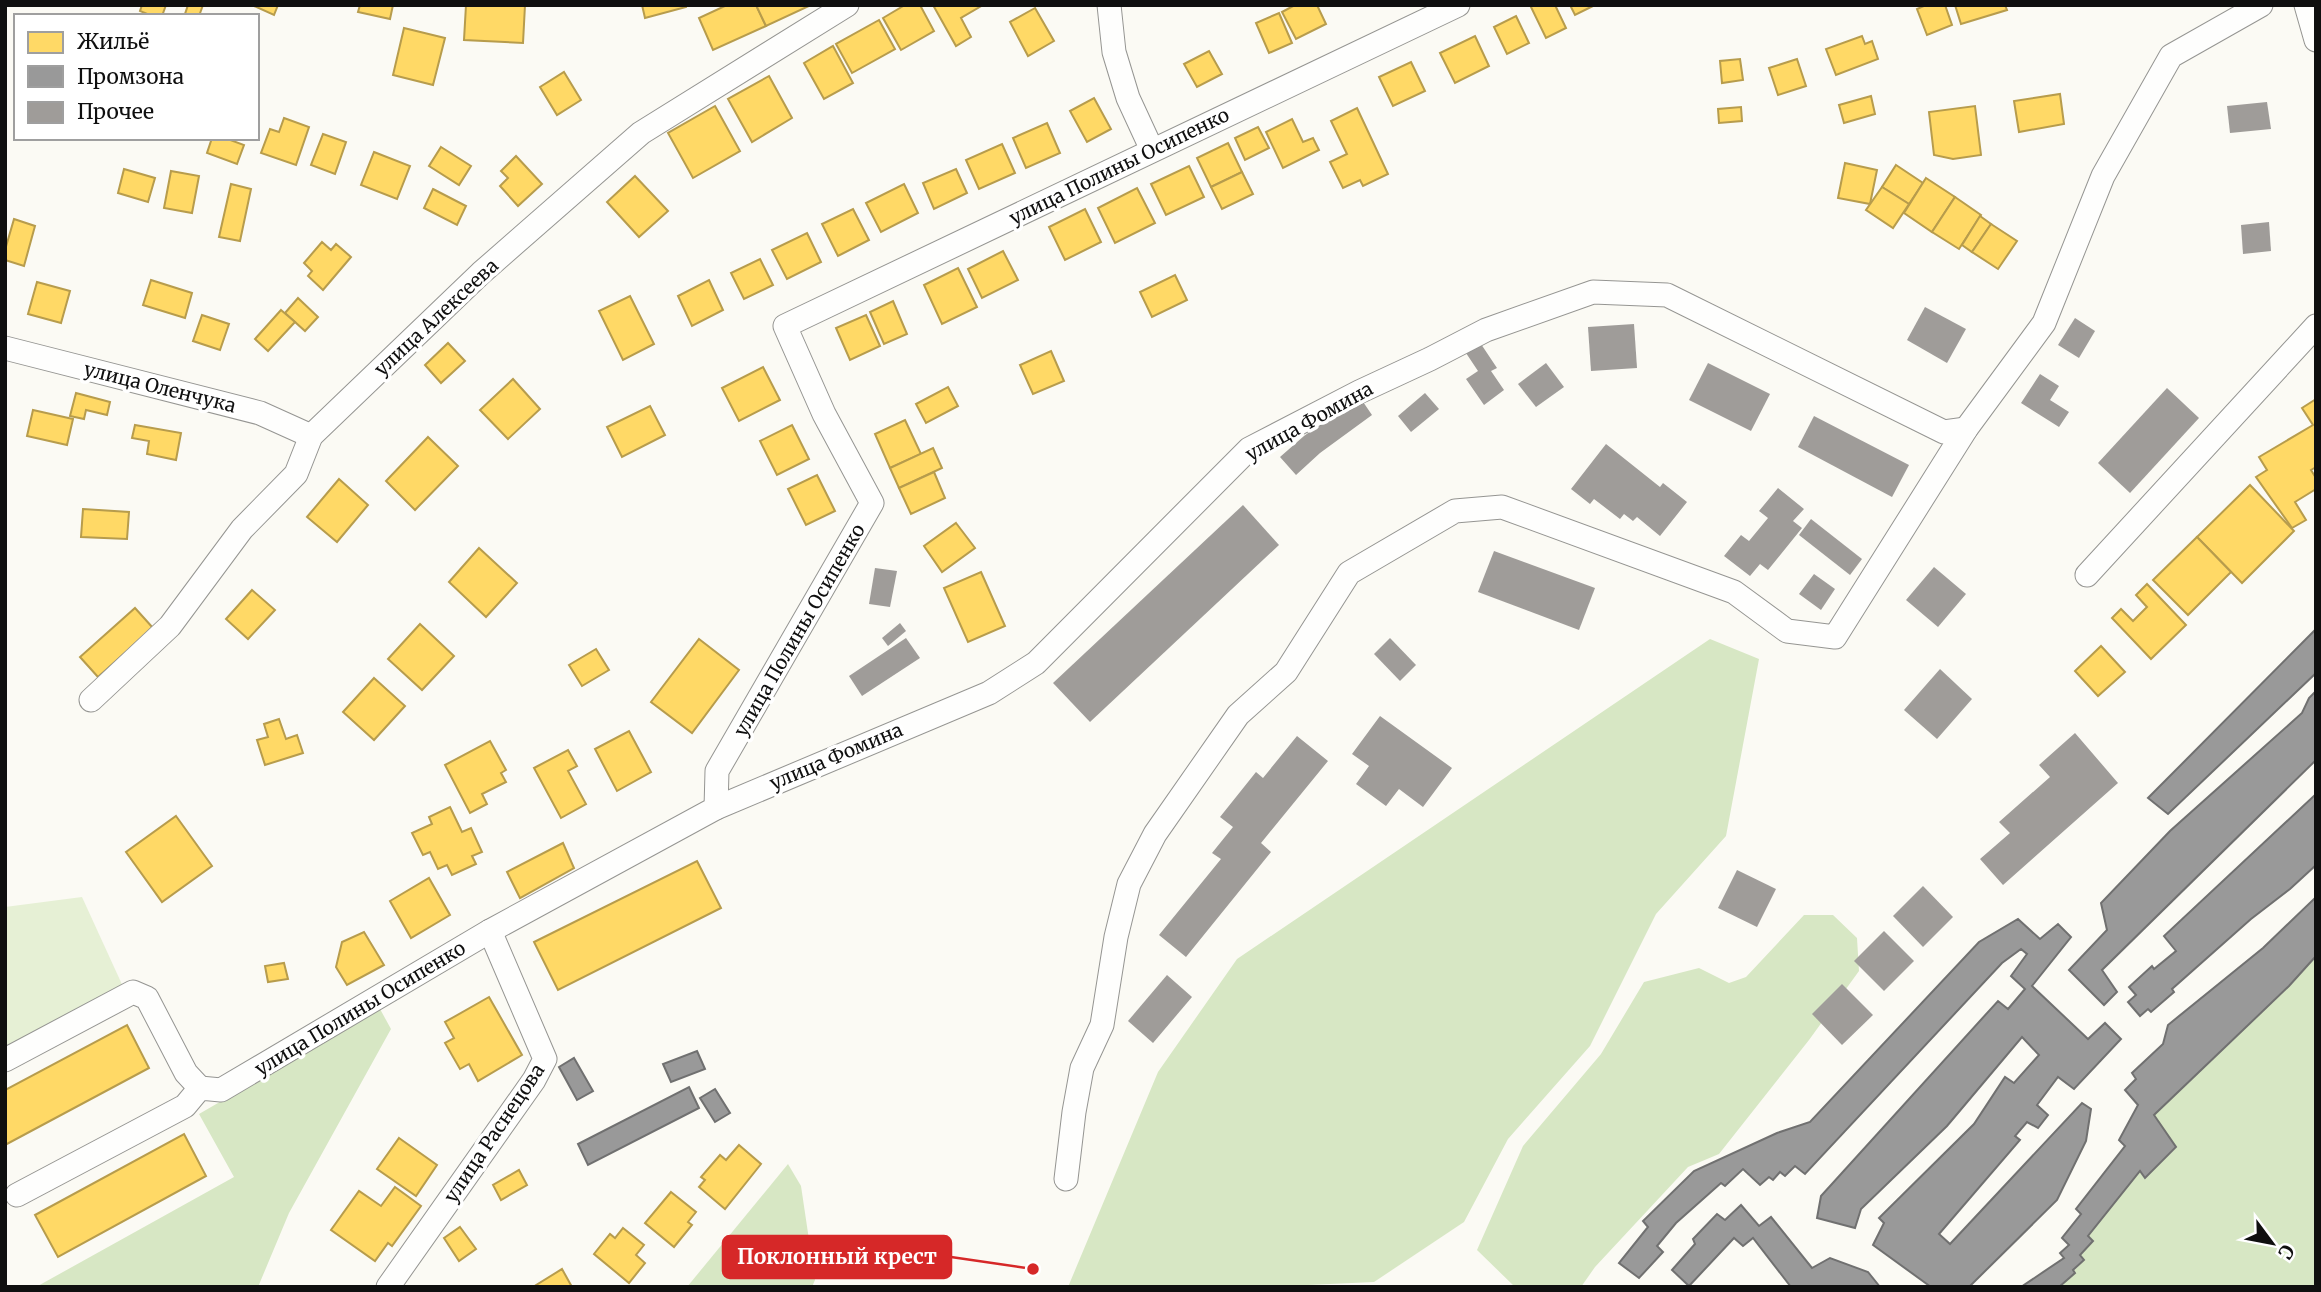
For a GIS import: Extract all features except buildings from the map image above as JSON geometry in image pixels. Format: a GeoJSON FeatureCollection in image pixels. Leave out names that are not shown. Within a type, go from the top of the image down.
{"type":"FeatureCollection","features":[{"type":"Feature","properties":{"kind":"street","name":"улица Алексеева"},"geometry":{"type":"LineString","coordinates":[[91,700],[170,626],[242,529],[296,474],[311,436],[481,273],[641,132],[847,5]]}},
{"type":"Feature","properties":{"kind":"street"},"geometry":{"type":"LineString","coordinates":[[1109,5],[1114,52],[1128,98],[1152,150]]}},
{"type":"Feature","properties":{"kind":"street","name":"улица Полины Осипенко"},"geometry":{"type":"LineString","coordinates":[[200,1088],[221,1090],[490,931],[716,808],[716,771],[872,503],[824,414],[785,326],[1458,5]]}},
{"type":"Feature","properties":{"kind":"street"},"geometry":{"type":"LineString","coordinates":[[1066,1179],[1073,1112],[1082,1068],[1102,1025],[1115,937],[1129,884],[1155,834],[1238,715],[1286,672],[1349,573],[1455,511],[1502,507],[1734,592],[1787,631],[1835,637],[1966,429],[2044,323],[2103,176],[2171,56],[2261,5]]}},
{"type":"Feature","properties":{"kind":"street"},"geometry":{"type":"LineString","coordinates":[[2305,5],[2316,40]]}},
{"type":"Feature","properties":{"kind":"street","name":"улица Фомина"},"geometry":{"type":"LineString","coordinates":[[716,808],[989,694],[1036,663],[1249,449],[1486,330],[1544,307],[1593,292],[1667,295],[1944,432],[1966,429]]}},
{"type":"Feature","properties":{"kind":"street"},"geometry":{"type":"LineString","coordinates":[[2087,575],[2316,326]]}},
{"type":"Feature","properties":{"kind":"street","name":"улица Оленчука"},"geometry":{"type":"LineString","coordinates":[[5,348],[260,413],[311,436]]}},
{"type":"Feature","properties":{"kind":"street","name":"улица Раснецова"},"geometry":{"type":"LineString","coordinates":[[388,1287],[534,1080],[545,1059],[490,931]]}},
{"type":"Feature","properties":{"kind":"street"},"geometry":{"type":"LineString","coordinates":[[5,1060],[133,992],[147,998],[186,1073],[200,1088],[185,1106],[17,1195]]}},
{"type":"Feature","properties":{"kind":"green space"},"geometry":{"type":"Polygon","coordinates":[[[1710,639],[1759,659],[1726,836],[1656,914],[1590,1046],[1508,1139],[1464,1222],[1374,1282],[1267,1287],[1068,1287],[1158,1072],[1237,959],[1710,639]]]}},
{"type":"Feature","properties":{"kind":"green space"},"geometry":{"type":"Polygon","coordinates":[[[82,897],[125,991],[5,1052],[5,907],[82,897]]]}},
{"type":"Feature","properties":{"kind":"green space"},"geometry":{"type":"Polygon","coordinates":[[[1804,915],[1833,915],[1857,938],[1859,971],[1809,1040],[1719,1154],[1688,1167],[1595,1267],[1581,1287],[1515,1287],[1477,1250],[1523,1146],[1601,1054],[1644,982],[1699,968],[1729,983],[1746,977],[1804,915]]]}},
{"type":"Feature","properties":{"kind":"green space"},"geometry":{"type":"Polygon","coordinates":[[[2316,956],[2316,1287],[2059,1287],[2084,1260],[2080,1255],[2088,1236],[2140,1171],[2145,1178],[2176,1148],[2154,1115],[2289,986],[2316,956]]]}},
{"type":"Feature","properties":{"kind":"green space"},"geometry":{"type":"Polygon","coordinates":[[[380,1009],[391,1029],[289,1213],[258,1287],[36,1287],[234,1177],[199,1114],[380,1009]]]}},
{"type":"Feature","properties":{"kind":"green space"},"geometry":{"type":"Polygon","coordinates":[[[788,1164],[801,1186],[815,1280],[812,1287],[687,1287],[788,1164]]]}},
{"type":"Feature","properties":{"kind":"place","name":"Поклонный крест"},"geometry":{"type":"Point","coordinates":[1033,1269]}}]}
